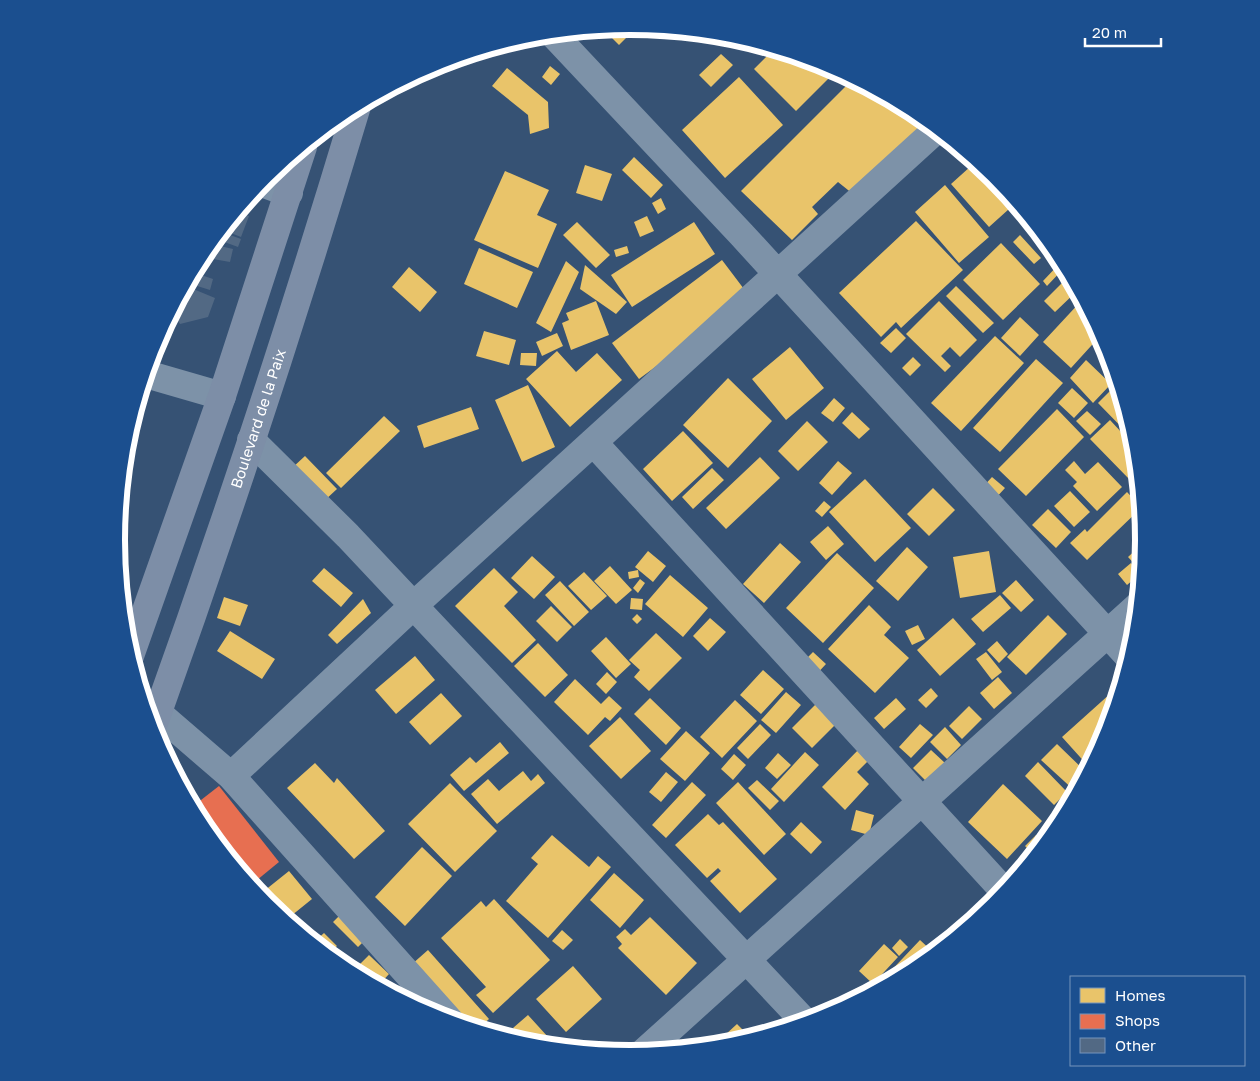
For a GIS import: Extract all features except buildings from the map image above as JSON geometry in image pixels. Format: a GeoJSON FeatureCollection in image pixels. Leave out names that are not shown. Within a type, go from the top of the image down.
{"type":"FeatureCollection","features":[{"type":"Feature","properties":{"kind":"main road","name":"Boulevard de la Paix"},"geometry":{"type":"LineString","coordinates":[[156,717],[181,650],[251,440],[326,209],[353,118]]}},
{"type":"Feature","properties":{"kind":"main road"},"geometry":{"type":"LineString","coordinates":[[135,642],[222,396],[299,158]]}},
{"type":"Feature","properties":{"kind":"street"},"geometry":{"type":"LineString","coordinates":[[559,40],[778,274],[1123,651]]}},
{"type":"Feature","properties":{"kind":"street"},"geometry":{"type":"LineString","coordinates":[[230,776],[413,606],[931,134]]}},
{"type":"Feature","properties":{"kind":"street"},"geometry":{"type":"LineString","coordinates":[[270,186],[289,193]]}},
{"type":"Feature","properties":{"kind":"street"},"geometry":{"type":"LineString","coordinates":[[152,376],[222,396]]}},
{"type":"Feature","properties":{"kind":"street"},"geometry":{"type":"LineString","coordinates":[[251,440],[348,536],[800,1016]]}},
{"type":"Feature","properties":{"kind":"street"},"geometry":{"type":"LineString","coordinates":[[593,442],[999,885]]}},
{"type":"Feature","properties":{"kind":"street"},"geometry":{"type":"LineString","coordinates":[[651,1045],[1130,614]]}},
{"type":"Feature","properties":{"kind":"street"},"geometry":{"type":"LineString","coordinates":[[159,724],[230,776],[439,1009]]}}]}
